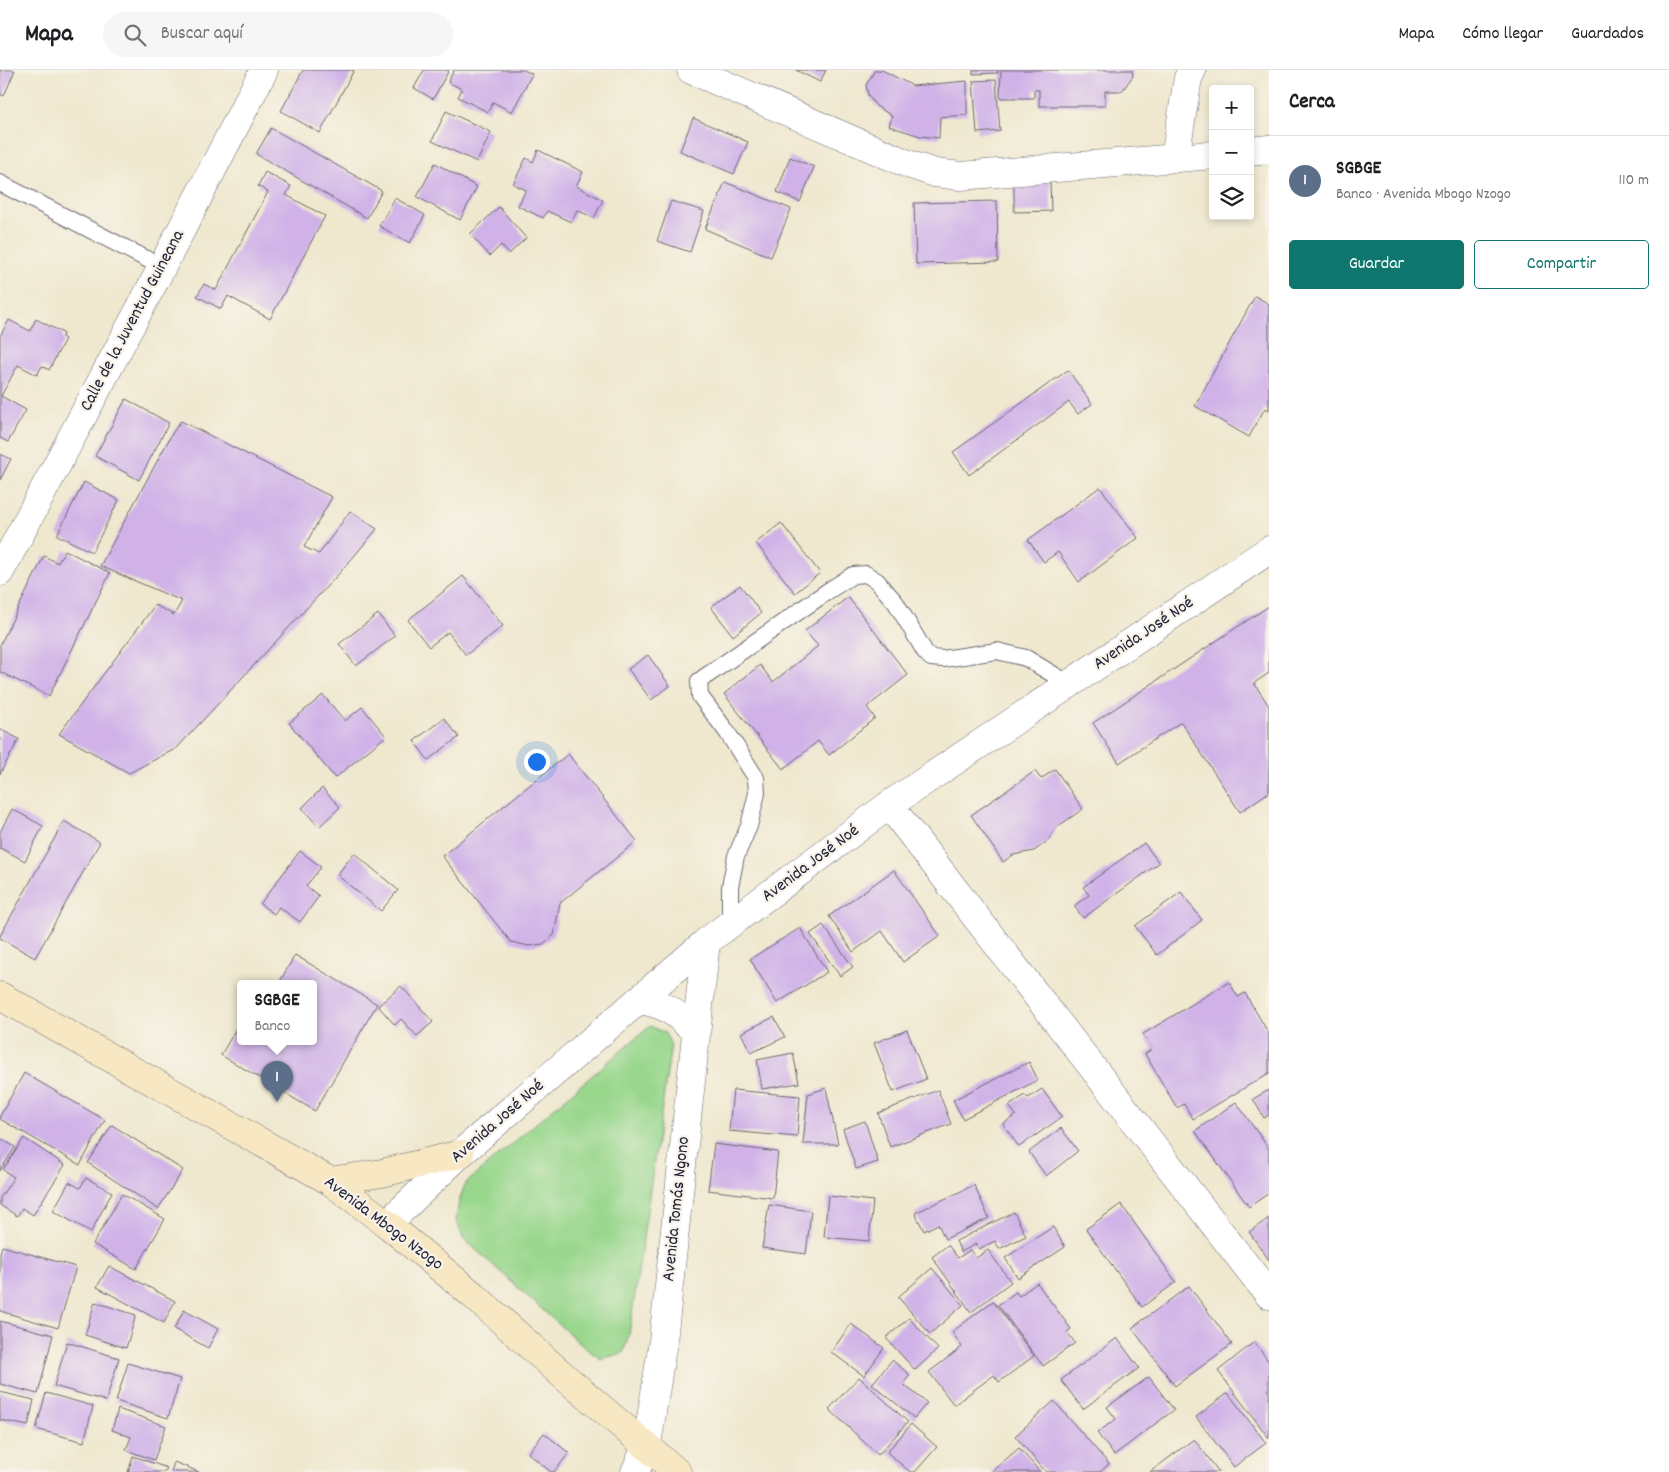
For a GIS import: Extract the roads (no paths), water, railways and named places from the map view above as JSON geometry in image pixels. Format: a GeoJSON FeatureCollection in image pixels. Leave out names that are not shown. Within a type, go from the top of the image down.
{"type":"FeatureCollection","features":[{"type":"Feature","properties":{"kind":"main road","name":"Avenida Mbogo Nzogo"},"geometry":{"type":"LineString","coordinates":[[0,996],[330,1181],[387,1224],[473,1294],[567,1379],[678,1472]]}},
{"type":"Feature","properties":{"kind":"main road"},"geometry":{"type":"LineString","coordinates":[[330,1181],[382,1173],[460,1154]]}},
{"type":"Feature","properties":{"kind":"street","name":"Calle de la Juventud Guineana"},"geometry":{"type":"LineString","coordinates":[[0,572],[162,268],[264,70]]}},
{"type":"Feature","properties":{"kind":"street"},"geometry":{"type":"LineString","coordinates":[[691,70],[908,164],[935,173],[961,176],[1209,155]]}},
{"type":"Feature","properties":{"kind":"street"},"geometry":{"type":"LineString","coordinates":[[1175,158],[1188,78],[1192,70]]}},
{"type":"Feature","properties":{"kind":"street"},"geometry":{"type":"LineString","coordinates":[[1254,151],[1269,149]]}},
{"type":"Feature","properties":{"kind":"street","name":"Avenida José Noé"},"geometry":{"type":"LineString","coordinates":[[387,1224],[460,1154],[706,942],[889,805],[1269,550]]}},
{"type":"Feature","properties":{"kind":"street"},"geometry":{"type":"LineString","coordinates":[[889,805],[1269,1295]]}},
{"type":"Feature","properties":{"kind":"street","name":"Avenida Tomás Ngono"},"geometry":{"type":"LineString","coordinates":[[635,1472],[647,1445],[663,1341],[706,942]]}},
{"type":"Feature","properties":{"kind":"street"},"geometry":{"type":"LineString","coordinates":[[639,1000],[665,1006],[673,1010],[696,1032]]}},
{"type":"Feature","properties":{"kind":"lane"},"geometry":{"type":"LineString","coordinates":[[0,183],[162,268]]}},
{"type":"Feature","properties":{"kind":"lane"},"geometry":{"type":"LineString","coordinates":[[730,924],[730,887],[736,856],[749,826],[756,793],[756,778],[727,732],[700,696],[699,681],[720,665],[853,575],[866,574],[877,582],[896,603],[925,652],[932,658],[943,659],[997,651],[1026,658],[1069,684]]}},
{"type":"Feature","properties":{"kind":"place","name":"SGBGE"},"geometry":{"type":"Point","coordinates":[277,1102]}}]}
